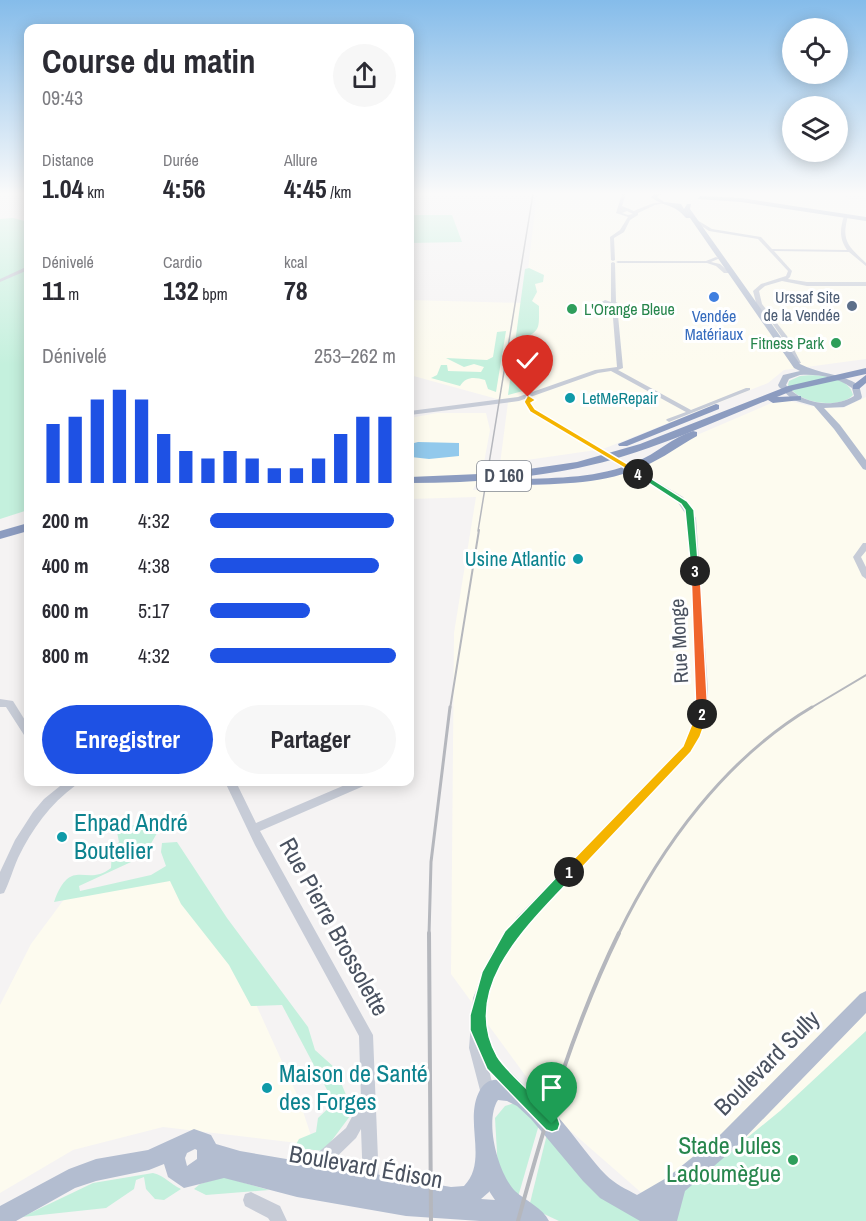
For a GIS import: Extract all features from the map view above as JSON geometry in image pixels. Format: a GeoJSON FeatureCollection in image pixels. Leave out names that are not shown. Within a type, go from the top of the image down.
{"type":"FeatureCollection","features":[{"type":"Feature","properties":{"kind":"highway","name":"D 160"},"geometry":{"type":"LineString","coordinates":[[816,373],[866,368]]}},
{"type":"Feature","properties":{"kind":"highway","name":"D 160"},"geometry":{"type":"LineString","coordinates":[[414,475],[522,468],[626,448],[791,388],[866,368]]}},
{"type":"Feature","properties":{"kind":"highway"},"geometry":{"type":"LineString","coordinates":[[595,453],[783,381]]}},
{"type":"Feature","properties":{"kind":"highway"},"geometry":{"type":"LineString","coordinates":[[455,483],[524,477],[594,465],[706,428],[776,399],[798,398]]}},
{"type":"Feature","properties":{"kind":"highway","name":"D 160"},"geometry":{"type":"LineString","coordinates":[[414,482],[502,476],[578,465],[630,451],[730,409]]}},
{"type":"Feature","properties":{"kind":"highway"},"geometry":{"type":"LineString","coordinates":[[414,482],[572,480],[630,469],[706,428]]}},
{"type":"Feature","properties":{"kind":"highway"},"geometry":{"type":"LineString","coordinates":[[0,530],[24,523]]}},
{"type":"Feature","properties":{"kind":"highway"},"geometry":{"type":"LineString","coordinates":[[0,535],[24,528]]}},
{"type":"Feature","properties":{"kind":"main road"},"geometry":{"type":"LineString","coordinates":[[712,251],[796,370],[861,382],[857,399],[835,405],[798,398],[784,388],[783,381],[796,370]]}},
{"type":"Feature","properties":{"kind":"main road"},"geometry":{"type":"LineString","coordinates":[[717,251],[762,314],[796,370]]}},
{"type":"Feature","properties":{"kind":"main road"},"geometry":{"type":"LineString","coordinates":[[815,403],[837,427],[866,467]]}},
{"type":"Feature","properties":{"kind":"main road"},"geometry":{"type":"LineString","coordinates":[[835,405],[832,414],[866,462]]}},
{"type":"Feature","properties":{"kind":"main road","name":"Boulevard Sully"},"geometry":{"type":"LineString","coordinates":[[638,1206],[676,1185],[728,1141],[866,1000]]}},
{"type":"Feature","properties":{"kind":"main road"},"geometry":{"type":"LineString","coordinates":[[530,1217],[499,1188],[486,1156],[483,1107],[488,1094],[494,1089],[506,1090],[534,1108],[552,1124],[602,1186],[638,1206],[655,1221]]}},
{"type":"Feature","properties":{"kind":"main road","name":"Boulevard Édison"},"geometry":{"type":"LineString","coordinates":[[0,1218],[69,1180],[96,1170],[149,1161],[187,1141],[199,1140],[205,1161],[196,1175],[184,1177],[175,1170],[149,1161]]}},
{"type":"Feature","properties":{"kind":"main road"},"geometry":{"type":"LineString","coordinates":[[175,1170],[174,1158],[179,1147]]}},
{"type":"Feature","properties":{"kind":"main road","name":"Boulevard Édison"},"geometry":{"type":"LineString","coordinates":[[205,1161],[240,1161],[451,1198],[469,1197],[481,1184],[486,1156]]}},
{"type":"Feature","properties":{"kind":"main road","name":"Boulevard Édison"},"geometry":{"type":"LineString","coordinates":[[205,1161],[297,1186],[394,1203],[530,1217]]}},
{"type":"Feature","properties":{"kind":"main road"},"geometry":{"type":"LineString","coordinates":[[666,1221],[676,1185]]}},
{"type":"Feature","properties":{"kind":"street"},"geometry":{"type":"LineString","coordinates":[[613,251],[620,372]]}},
{"type":"Feature","properties":{"kind":"street"},"geometry":{"type":"LineString","coordinates":[[762,314],[756,295],[759,288],[791,273],[772,251]]}},
{"type":"Feature","properties":{"kind":"street"},"geometry":{"type":"LineString","coordinates":[[850,251],[866,265]]}},
{"type":"Feature","properties":{"kind":"street"},"geometry":{"type":"LineString","coordinates":[[707,262],[717,258]]}},
{"type":"Feature","properties":{"kind":"street"},"geometry":{"type":"LineString","coordinates":[[614,262],[707,262],[718,265],[726,272]]}},
{"type":"Feature","properties":{"kind":"street"},"geometry":{"type":"LineString","coordinates":[[0,280],[24,270]]}},
{"type":"Feature","properties":{"kind":"street"},"geometry":{"type":"LineString","coordinates":[[781,279],[807,284],[866,284]]}},
{"type":"Feature","properties":{"kind":"street"},"geometry":{"type":"LineString","coordinates":[[741,285],[759,303],[784,336],[799,363],[796,370]]}},
{"type":"Feature","properties":{"kind":"street"},"geometry":{"type":"LineString","coordinates":[[615,304],[607,304],[615,304]]}},
{"type":"Feature","properties":{"kind":"street"},"geometry":{"type":"LineString","coordinates":[[527,400],[593,372],[620,372],[691,412]]}},
{"type":"Feature","properties":{"kind":"street"},"geometry":{"type":"LineString","coordinates":[[669,420],[748,389]]}},
{"type":"Feature","properties":{"kind":"street","name":"Rue Monge"},"geometry":{"type":"LineString","coordinates":[[414,412],[519,399],[527,400],[532,410],[595,453],[618,461],[684,502],[692,518],[702,716],[695,737],[687,749],[510,935],[483,986],[476,1048],[488,1094]]}},
{"type":"Feature","properties":{"kind":"street"},"geometry":{"type":"LineString","coordinates":[[866,545],[857,557],[866,576]]}},
{"type":"Feature","properties":{"kind":"street"},"geometry":{"type":"LineString","coordinates":[[0,703],[9,704],[24,726]]}},
{"type":"Feature","properties":{"kind":"street"},"geometry":{"type":"LineString","coordinates":[[0,889],[23,838],[50,801],[67,786]]}},
{"type":"Feature","properties":{"kind":"street","name":"Rue Pierre Brossolette"},"geometry":{"type":"LineString","coordinates":[[233,786],[366,1035],[369,1053],[367,1102],[370,1183]]}},
{"type":"Feature","properties":{"kind":"street"},"geometry":{"type":"LineString","coordinates":[[254,829],[353,786]]}},
{"type":"Feature","properties":{"kind":"street","name":"Rue Monge"},"geometry":{"type":"LineString","coordinates":[[478,1030],[492,1063],[534,1108]]}},
{"type":"Feature","properties":{"kind":"street","name":"Rue Pierre Brossolette"},"geometry":{"type":"LineString","coordinates":[[309,1172],[321,1164],[351,1134],[367,1102]]}},
{"type":"Feature","properties":{"kind":"street"},"geometry":{"type":"LineString","coordinates":[[370,1183],[394,1203]]}},
{"type":"Feature","properties":{"kind":"street"},"geometry":{"type":"LineString","coordinates":[[251,1200],[274,1212],[279,1221]]}},
{"type":"Feature","properties":{"kind":"shaded area"},"geometry":{"type":"Polygon","coordinates":[[[530,251],[866,251],[866,359],[784,370],[768,383],[603,449],[500,464],[508,402],[414,376],[414,300],[524,303],[530,251]]]}},
{"type":"Feature","properties":{"kind":"shaded area"},"geometry":{"type":"Polygon","coordinates":[[[866,397],[866,1031],[780,1111],[660,1209],[558,1120],[451,974],[454,633],[476,497],[414,499],[414,417],[437,413],[486,413],[490,430],[483,468],[473,490],[590,481],[624,474],[641,467],[697,435],[776,401],[785,400],[810,406],[843,408],[866,397]]]}},
{"type":"Feature","properties":{"kind":"shaded area"},"geometry":{"type":"Polygon","coordinates":[[[181,873],[254,1000],[299,1099],[314,1145],[163,1127],[73,1150],[0,1193],[0,1005],[31,944],[65,898],[181,873]]]}},
{"type":"Feature","properties":{"kind":"green space"},"geometry":{"type":"Polygon","coordinates":[[[0,251],[24,251],[24,511],[0,519],[0,251]]]}},
{"type":"Feature","properties":{"kind":"green space"},"geometry":{"type":"Polygon","coordinates":[[[529,268],[544,275],[543,282],[535,284],[537,292],[532,301],[539,306],[538,325],[535,332],[518,341],[517,347],[525,352],[535,352],[538,358],[523,391],[508,395],[525,269],[529,268]]]}},
{"type":"Feature","properties":{"kind":"green space"},"geometry":{"type":"Polygon","coordinates":[[[506,331],[496,392],[488,389],[485,380],[481,379],[468,379],[460,386],[431,378],[437,375],[441,365],[447,365],[448,371],[481,372],[484,367],[474,364],[464,367],[446,358],[487,360],[493,357],[497,332],[506,331]]]}},
{"type":"Feature","properties":{"kind":"green space"},"geometry":{"type":"Polygon","coordinates":[[[800,376],[831,377],[845,383],[853,395],[847,400],[838,402],[809,400],[793,391],[788,385],[789,381],[800,376]]]}},
{"type":"Feature","properties":{"kind":"green space"},"geometry":{"type":"Polygon","coordinates":[[[146,824],[157,833],[144,856],[79,886],[80,891],[151,875],[166,866],[161,852],[162,843],[177,842],[227,918],[308,1027],[315,1050],[335,1068],[353,1112],[324,1151],[294,1148],[299,1139],[316,1132],[318,1118],[334,1103],[282,1005],[251,1006],[229,965],[181,904],[170,881],[54,902],[60,888],[73,876],[94,875],[111,868],[112,848],[119,842],[117,832],[125,826],[146,824]]]}},
{"type":"Feature","properties":{"kind":"green space","name":"Stade Jules Ladoumègue"},"geometry":{"type":"Polygon","coordinates":[[[866,1031],[866,1221],[665,1221],[660,1209],[780,1111],[866,1031]]]}},
{"type":"Feature","properties":{"kind":"green space"},"geometry":{"type":"Polygon","coordinates":[[[515,1103],[540,1121],[518,1197],[498,1170],[495,1118],[505,1106],[515,1103]]]}},
{"type":"Feature","properties":{"kind":"green space"},"geometry":{"type":"Polygon","coordinates":[[[549,1126],[645,1221],[559,1221],[529,1207],[549,1126]]]}},
{"type":"Feature","properties":{"kind":"green space"},"geometry":{"type":"Polygon","coordinates":[[[153,1173],[181,1189],[164,1200],[155,1199],[146,1189],[144,1177],[136,1180],[134,1189],[106,1208],[22,1217],[93,1183],[153,1173]]]}},
{"type":"Feature","properties":{"kind":"green space"},"geometry":{"type":"Polygon","coordinates":[[[224,1177],[269,1190],[206,1195],[194,1189],[200,1184],[224,1177]]]}},
{"type":"Feature","properties":{"kind":"water"},"geometry":{"type":"Polygon","coordinates":[[[414,443],[459,443],[459,456],[429,459],[414,457],[414,443]]]}},
{"type":"Feature","properties":{"kind":"railway"},"geometry":{"type":"LineString","coordinates":[[478,531],[524,251]]}},
{"type":"Feature","properties":{"kind":"railway"},"geometry":{"type":"LineString","coordinates":[[450,709],[479,530]]}},
{"type":"Feature","properties":{"kind":"railway"},"geometry":{"type":"LineString","coordinates":[[809,709],[866,675]]}},
{"type":"Feature","properties":{"kind":"railway"},"geometry":{"type":"LineString","coordinates":[[429,935],[431,862],[450,707]]}},
{"type":"Feature","properties":{"kind":"railway"},"geometry":{"type":"LineString","coordinates":[[619,934],[654,869],[699,807],[751,752],[809,709]]}},
{"type":"Feature","properties":{"kind":"railway"},"geometry":{"type":"LineString","coordinates":[[518,1221],[574,1038],[619,934]]}},
{"type":"Feature","properties":{"kind":"railway"},"geometry":{"type":"LineString","coordinates":[[429,935],[431,1221]]}},
{"type":"Feature","properties":{"kind":"place","name":"Vendée Matériaux"},"geometry":{"type":"Point","coordinates":[714,297]}},
{"type":"Feature","properties":{"kind":"place","name":"Urssaf Site de la Vendée"},"geometry":{"type":"Point","coordinates":[852,306]}},
{"type":"Feature","properties":{"kind":"place","name":"L'Orange Bleue"},"geometry":{"type":"Point","coordinates":[572,309]}},
{"type":"Feature","properties":{"kind":"place","name":"Fitness Park"},"geometry":{"type":"Point","coordinates":[836,343]}},
{"type":"Feature","properties":{"kind":"place","name":"LetMeRepair"},"geometry":{"type":"Point","coordinates":[570,398]}},
{"type":"Feature","properties":{"kind":"place","name":"Usine Atlantic"},"geometry":{"type":"Point","coordinates":[578,559]}},
{"type":"Feature","properties":{"kind":"place","name":"Ehpad André Boutelier"},"geometry":{"type":"Point","coordinates":[62,837]}},
{"type":"Feature","properties":{"kind":"place","name":"Maison de Santé des Forges"},"geometry":{"type":"Point","coordinates":[267,1088]}},
{"type":"Feature","properties":{"kind":"place","name":"Stade Jules Ladoumègue"},"geometry":{"type":"Point","coordinates":[793,1160]}},
{"type":"Feature","properties":{"kind":"route"},"geometry":{"type":"LineString","coordinates":[[528,397],[532,400],[527,404],[532,410],[670,493],[684,502],[689,510],[692,518],[702,690],[702,716],[695,737],[687,749],[522,921],[496,958],[483,986],[478,1030],[487,1055],[503,1075],[526,1096],[534,1108],[552,1124]]}}]}
